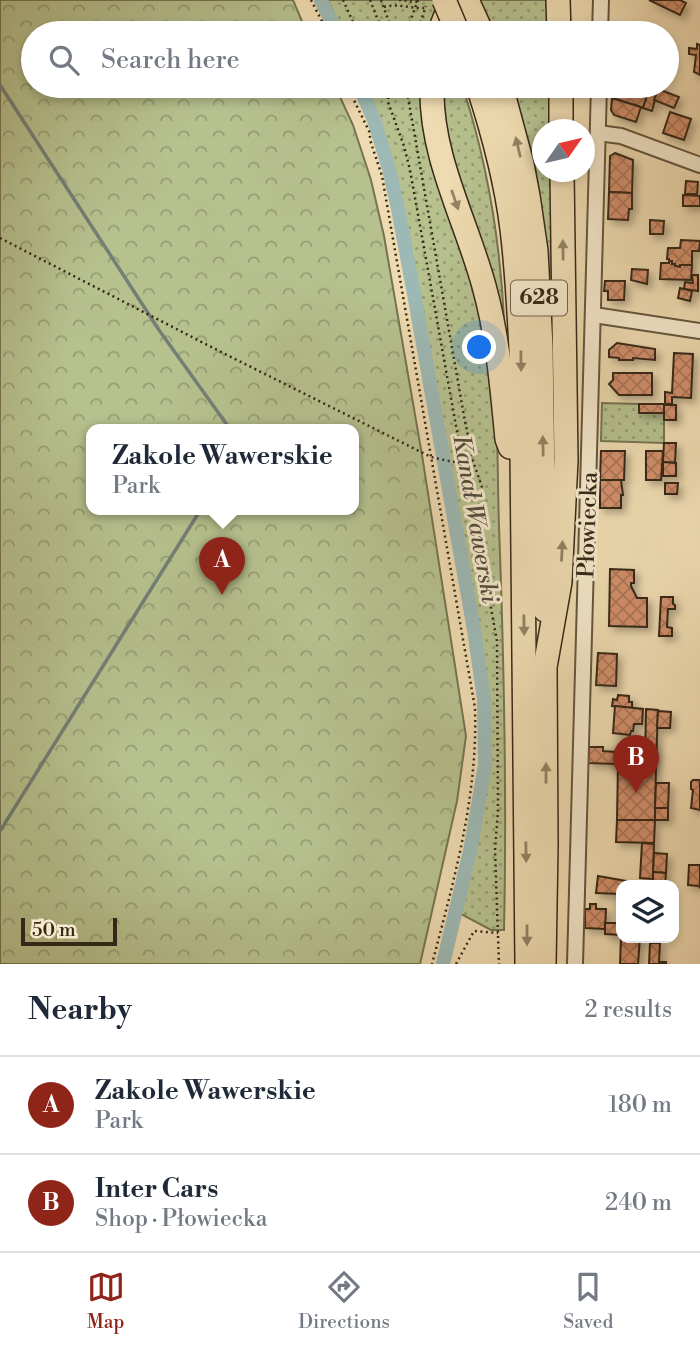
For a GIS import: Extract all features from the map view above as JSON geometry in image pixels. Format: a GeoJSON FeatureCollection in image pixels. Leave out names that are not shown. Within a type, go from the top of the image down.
{"type":"FeatureCollection","features":[{"type":"Feature","properties":{"kind":"main road"},"geometry":{"type":"LineString","coordinates":[[444,21],[452,0]]}},
{"type":"Feature","properties":{"kind":"main road"},"geometry":{"type":"LineString","coordinates":[[467,0],[477,21]]}},
{"type":"Feature","properties":{"kind":"main road"},"geometry":{"type":"LineString","coordinates":[[558,0],[559,21]]}},
{"type":"Feature","properties":{"kind":"main road"},"geometry":{"type":"LineString","coordinates":[[435,4],[448,21]]}},
{"type":"Feature","properties":{"kind":"main road"},"geometry":{"type":"LineString","coordinates":[[432,98],[440,152],[484,286],[495,335],[508,439],[522,483]]}},
{"type":"Feature","properties":{"kind":"main road","name":"628"},"geometry":{"type":"LineString","coordinates":[[481,98],[500,164],[518,284],[521,349],[527,964]]}},
{"type":"Feature","properties":{"kind":"main road","name":"628"},"geometry":{"type":"LineString","coordinates":[[505,98],[528,196],[536,251],[541,347],[545,667]]}},
{"type":"Feature","properties":{"kind":"main road"},"geometry":{"type":"LineString","coordinates":[[561,98],[561,119]]}},
{"type":"Feature","properties":{"kind":"main road","name":"Płowiecka"},"geometry":{"type":"LineString","coordinates":[[544,964],[547,846],[545,667],[560,583],[565,496],[562,182]]}},
{"type":"Feature","properties":{"kind":"street"},"geometry":{"type":"LineString","coordinates":[[600,21],[601,0]]}},
{"type":"Feature","properties":{"kind":"street","name":"Płowiecka"},"geometry":{"type":"LineString","coordinates":[[575,964],[599,98]]}},
{"type":"Feature","properties":{"kind":"street"},"geometry":{"type":"LineString","coordinates":[[598,133],[621,136],[700,165]]}},
{"type":"Feature","properties":{"kind":"street"},"geometry":{"type":"LineString","coordinates":[[594,315],[700,331]]}},
{"type":"Feature","properties":{"kind":"path"},"geometry":{"type":"LineString","coordinates":[[311,0],[322,21]]}},
{"type":"Feature","properties":{"kind":"path"},"geometry":{"type":"LineString","coordinates":[[343,0],[353,21]]}},
{"type":"Feature","properties":{"kind":"path"},"geometry":{"type":"LineString","coordinates":[[370,0],[378,21]]}},
{"type":"Feature","properties":{"kind":"path"},"geometry":{"type":"LineString","coordinates":[[381,0],[389,21]]}},
{"type":"Feature","properties":{"kind":"path"},"geometry":{"type":"LineString","coordinates":[[399,0],[417,1],[410,21]]}},
{"type":"Feature","properties":{"kind":"path"},"geometry":{"type":"LineString","coordinates":[[428,0],[435,4]]}},
{"type":"Feature","properties":{"kind":"path"},"geometry":{"type":"LineString","coordinates":[[384,7],[389,5],[415,8],[435,4]]}},
{"type":"Feature","properties":{"kind":"path"},"geometry":{"type":"LineString","coordinates":[[424,21],[435,4]]}},
{"type":"Feature","properties":{"kind":"path"},"geometry":{"type":"LineString","coordinates":[[353,98],[369,131],[382,176],[473,695],[476,738],[467,814],[454,881],[432,964]]}},
{"type":"Feature","properties":{"kind":"path"},"geometry":{"type":"LineString","coordinates":[[386,98],[410,170],[458,437],[475,487],[478,506],[477,547],[482,559]]}},
{"type":"Feature","properties":{"kind":"path"},"geometry":{"type":"LineString","coordinates":[[388,98],[388,102]]}},
{"type":"Feature","properties":{"kind":"path"},"geometry":{"type":"LineString","coordinates":[[408,98],[473,461],[483,491],[482,559],[497,641],[498,811],[495,850],[499,964]]}},
{"type":"Feature","properties":{"kind":"path"},"geometry":{"type":"LineString","coordinates":[[0,238],[433,457],[452,462],[473,461]]}},
{"type":"Feature","properties":{"kind":"path"},"geometry":{"type":"LineString","coordinates":[[456,964],[474,931],[498,933]]}},
{"type":"Feature","properties":{"kind":"green space"},"geometry":{"type":"Polygon","coordinates":[[[0,0],[293,0],[302,21],[21,21],[21,98],[341,98],[353,125],[371,180],[384,236],[466,736],[457,801],[420,964],[0,964],[0,0]]]}},
{"type":"Feature","properties":{"kind":"green space"},"geometry":{"type":"Polygon","coordinates":[[[328,0],[438,0],[432,21],[337,21],[328,0]]]}},
{"type":"Feature","properties":{"kind":"green space"},"geometry":{"type":"Polygon","coordinates":[[[479,0],[549,0],[550,21],[488,21],[479,0]]]}},
{"type":"Feature","properties":{"kind":"green space"},"geometry":{"type":"Polygon","coordinates":[[[368,98],[422,98],[425,136],[431,161],[472,280],[490,352],[496,416],[504,678],[504,930],[491,930],[459,913],[488,763],[487,695],[407,241],[386,146],[368,98]]]}},
{"type":"Feature","properties":{"kind":"green space"},"geometry":{"type":"Polygon","coordinates":[[[443,98],[466,98],[480,147],[496,232],[502,320],[447,143],[443,98]]]}},
{"type":"Feature","properties":{"kind":"green space"},"geometry":{"type":"Polygon","coordinates":[[[512,98],[552,98],[553,119],[532,119],[532,182],[554,182],[557,491],[512,98]]]}},
{"type":"Feature","properties":{"kind":"green space"},"geometry":{"type":"Polygon","coordinates":[[[602,403],[639,404],[639,413],[664,413],[664,443],[601,441],[602,403]]]}},
{"type":"Feature","properties":{"kind":"building"},"geometry":{"type":"Polygon","coordinates":[[[649,0],[680,0],[686,3],[680,15],[649,0]]]}},
{"type":"Feature","properties":{"kind":"building"},"geometry":{"type":"Polygon","coordinates":[[[697,44],[700,45],[700,75],[694,72],[696,55],[689,54],[689,48],[697,49],[697,44]]]}},
{"type":"Feature","properties":{"kind":"building"},"geometry":{"type":"Polygon","coordinates":[[[612,98],[646,98],[643,108],[612,98]]]}},
{"type":"Feature","properties":{"kind":"building"},"geometry":{"type":"Polygon","coordinates":[[[612,98],[641,107],[636,122],[614,115],[611,110],[612,98]]]}},
{"type":"Feature","properties":{"kind":"building"},"geometry":{"type":"Polygon","coordinates":[[[646,98],[656,98],[652,111],[643,108],[646,98]]]}},
{"type":"Feature","properties":{"kind":"building"},"geometry":{"type":"Polygon","coordinates":[[[655,98],[679,98],[674,108],[654,100],[655,98]]]}},
{"type":"Feature","properties":{"kind":"building"},"geometry":{"type":"Polygon","coordinates":[[[670,112],[691,119],[684,140],[663,133],[670,112]]]}},
{"type":"Feature","properties":{"kind":"building"},"geometry":{"type":"Polygon","coordinates":[[[615,153],[633,160],[632,193],[609,192],[610,156],[615,153]]]}},
{"type":"Feature","properties":{"kind":"building"},"geometry":{"type":"Polygon","coordinates":[[[686,181],[698,182],[697,194],[685,194],[686,181]]]}},
{"type":"Feature","properties":{"kind":"building"},"geometry":{"type":"Polygon","coordinates":[[[609,192],[632,193],[632,209],[629,209],[628,220],[608,219],[609,192]]]}},
{"type":"Feature","properties":{"kind":"building"},"geometry":{"type":"Polygon","coordinates":[[[683,195],[700,196],[700,206],[683,206],[683,195]]]}},
{"type":"Feature","properties":{"kind":"building"},"geometry":{"type":"Polygon","coordinates":[[[650,220],[664,221],[663,234],[650,234],[650,220]]]}},
{"type":"Feature","properties":{"kind":"building"},"geometry":{"type":"Polygon","coordinates":[[[681,240],[700,241],[699,251],[692,251],[692,265],[675,266],[667,259],[668,248],[680,248],[681,240]]]}},
{"type":"Feature","properties":{"kind":"building"},"geometry":{"type":"Polygon","coordinates":[[[669,261],[680,267],[692,265],[691,280],[660,279],[661,263],[669,261]]]}},
{"type":"Feature","properties":{"kind":"building"},"geometry":{"type":"Polygon","coordinates":[[[632,269],[648,270],[647,284],[631,280],[632,269]]]}},
{"type":"Feature","properties":{"kind":"building"},"geometry":{"type":"Polygon","coordinates":[[[692,275],[698,275],[698,291],[684,289],[685,282],[693,283],[692,275]]]}},
{"type":"Feature","properties":{"kind":"building"},"geometry":{"type":"Polygon","coordinates":[[[605,281],[625,281],[624,300],[608,300],[608,291],[604,291],[605,281]]]}},
{"type":"Feature","properties":{"kind":"building"},"geometry":{"type":"Polygon","coordinates":[[[680,288],[692,291],[690,301],[678,298],[680,288]]]}},
{"type":"Feature","properties":{"kind":"building"},"geometry":{"type":"Polygon","coordinates":[[[617,343],[655,349],[655,360],[619,360],[609,357],[609,350],[617,343]]]}},
{"type":"Feature","properties":{"kind":"building"},"geometry":{"type":"Polygon","coordinates":[[[674,353],[693,354],[691,398],[672,397],[672,404],[665,404],[665,392],[672,393],[674,353]]]}},
{"type":"Feature","properties":{"kind":"building"},"geometry":{"type":"Polygon","coordinates":[[[613,373],[652,373],[652,395],[619,395],[609,384],[613,380],[613,373]]]}},
{"type":"Feature","properties":{"kind":"building"},"geometry":{"type":"Polygon","coordinates":[[[639,404],[664,404],[664,413],[639,413],[639,404]]]}},
{"type":"Feature","properties":{"kind":"building"},"geometry":{"type":"Polygon","coordinates":[[[664,405],[676,405],[676,420],[664,420],[664,405]]]}},
{"type":"Feature","properties":{"kind":"building"},"geometry":{"type":"Polygon","coordinates":[[[664,443],[676,443],[675,463],[663,462],[664,443]]]}},
{"type":"Feature","properties":{"kind":"building"},"geometry":{"type":"Polygon","coordinates":[[[601,451],[625,451],[624,480],[600,480],[601,451]]]}},
{"type":"Feature","properties":{"kind":"building"},"geometry":{"type":"Polygon","coordinates":[[[646,451],[663,451],[661,480],[646,480],[646,451]]]}},
{"type":"Feature","properties":{"kind":"building"},"geometry":{"type":"Polygon","coordinates":[[[663,462],[676,463],[676,476],[663,476],[663,462]]]}},
{"type":"Feature","properties":{"kind":"building"},"geometry":{"type":"Polygon","coordinates":[[[600,480],[621,480],[621,508],[600,508],[600,480]]]}},
{"type":"Feature","properties":{"kind":"building"},"geometry":{"type":"Polygon","coordinates":[[[665,483],[678,483],[677,494],[665,494],[665,483]]]}},
{"type":"Feature","properties":{"kind":"building"},"geometry":{"type":"Polygon","coordinates":[[[610,569],[634,570],[634,583],[631,583],[631,586],[637,598],[647,598],[647,627],[609,626],[610,569]]]}},
{"type":"Feature","properties":{"kind":"building"},"geometry":{"type":"Polygon","coordinates":[[[661,597],[673,597],[675,609],[668,609],[667,627],[672,628],[672,636],[659,636],[661,597]]]}},
{"type":"Feature","properties":{"kind":"building"},"geometry":{"type":"Polygon","coordinates":[[[598,653],[617,654],[616,686],[596,685],[598,653]]]}},
{"type":"Feature","properties":{"kind":"building"},"geometry":{"type":"Polygon","coordinates":[[[618,695],[629,696],[632,708],[612,706],[613,699],[617,700],[618,695]]]}},
{"type":"Feature","properties":{"kind":"building"},"geometry":{"type":"Polygon","coordinates":[[[615,706],[643,709],[642,724],[634,724],[630,735],[613,733],[615,706]]]}},
{"type":"Feature","properties":{"kind":"building"},"geometry":{"type":"Polygon","coordinates":[[[646,709],[658,710],[656,765],[645,765],[646,709]]]}},
{"type":"Feature","properties":{"kind":"building"},"geometry":{"type":"Polygon","coordinates":[[[658,711],[671,712],[670,728],[657,728],[658,711]]]}},
{"type":"Feature","properties":{"kind":"building"},"geometry":{"type":"Polygon","coordinates":[[[589,747],[603,747],[603,751],[645,754],[645,765],[588,763],[589,747]]]}},
{"type":"Feature","properties":{"kind":"building"},"geometry":{"type":"Polygon","coordinates":[[[618,764],[656,765],[655,820],[617,820],[618,764]]]}},
{"type":"Feature","properties":{"kind":"building"},"geometry":{"type":"Polygon","coordinates":[[[693,780],[700,780],[700,810],[691,808],[693,780]]]}},
{"type":"Feature","properties":{"kind":"building"},"geometry":{"type":"Polygon","coordinates":[[[656,783],[669,783],[668,808],[655,808],[656,783]]]}},
{"type":"Feature","properties":{"kind":"building"},"geometry":{"type":"Polygon","coordinates":[[[655,808],[668,808],[668,820],[655,820],[655,808]]]}},
{"type":"Feature","properties":{"kind":"building"},"geometry":{"type":"Polygon","coordinates":[[[617,820],[655,820],[654,843],[616,842],[617,820]]]}},
{"type":"Feature","properties":{"kind":"building"},"geometry":{"type":"Polygon","coordinates":[[[642,843],[654,844],[653,879],[640,878],[642,843]]]}},
{"type":"Feature","properties":{"kind":"building"},"geometry":{"type":"Polygon","coordinates":[[[654,853],[667,854],[666,873],[653,872],[654,853]]]}},
{"type":"Feature","properties":{"kind":"building"},"geometry":{"type":"Polygon","coordinates":[[[689,865],[700,865],[700,888],[688,885],[689,865]]]}},
{"type":"Feature","properties":{"kind":"building"},"geometry":{"type":"Polygon","coordinates":[[[653,872],[666,873],[665,880],[653,880],[653,872]]]}},
{"type":"Feature","properties":{"kind":"building"},"geometry":{"type":"Polygon","coordinates":[[[598,876],[621,880],[616,880],[616,894],[596,893],[598,876]]]}},
{"type":"Feature","properties":{"kind":"building"},"geometry":{"type":"Polygon","coordinates":[[[590,904],[596,904],[596,909],[606,909],[605,929],[585,928],[585,909],[590,909],[590,904]]]}},
{"type":"Feature","properties":{"kind":"building"},"geometry":{"type":"Polygon","coordinates":[[[605,923],[616,923],[616,935],[605,934],[605,923]]]}},
{"type":"Feature","properties":{"kind":"building"},"geometry":{"type":"Polygon","coordinates":[[[621,943],[640,943],[638,964],[620,964],[621,943]]]}},
{"type":"Feature","properties":{"kind":"building"},"geometry":{"type":"Polygon","coordinates":[[[650,943],[660,943],[659,962],[666,964],[649,964],[650,943]]]}},
{"type":"Feature","properties":{"kind":"waterway","name":"Kanał Wawerski"},"geometry":{"type":"LineString","coordinates":[[321,0],[331,21]]}},
{"type":"Feature","properties":{"kind":"waterway"},"geometry":{"type":"LineString","coordinates":[[0,85],[159,330],[226,424]]}},
{"type":"Feature","properties":{"kind":"waterway","name":"Kanał Wawerski"},"geometry":{"type":"LineString","coordinates":[[364,98],[389,169],[398,209],[484,699],[485,765],[470,851],[443,964]]}},
{"type":"Feature","properties":{"kind":"waterway"},"geometry":{"type":"LineString","coordinates":[[0,831],[197,515]]}},
{"type":"Feature","properties":{"kind":"place","name":"Zakole Wawerskie"},"geometry":{"type":"Point","coordinates":[222,595]}},
{"type":"Feature","properties":{"kind":"place","name":"Inter Cars"},"geometry":{"type":"Point","coordinates":[636,793]}}]}
